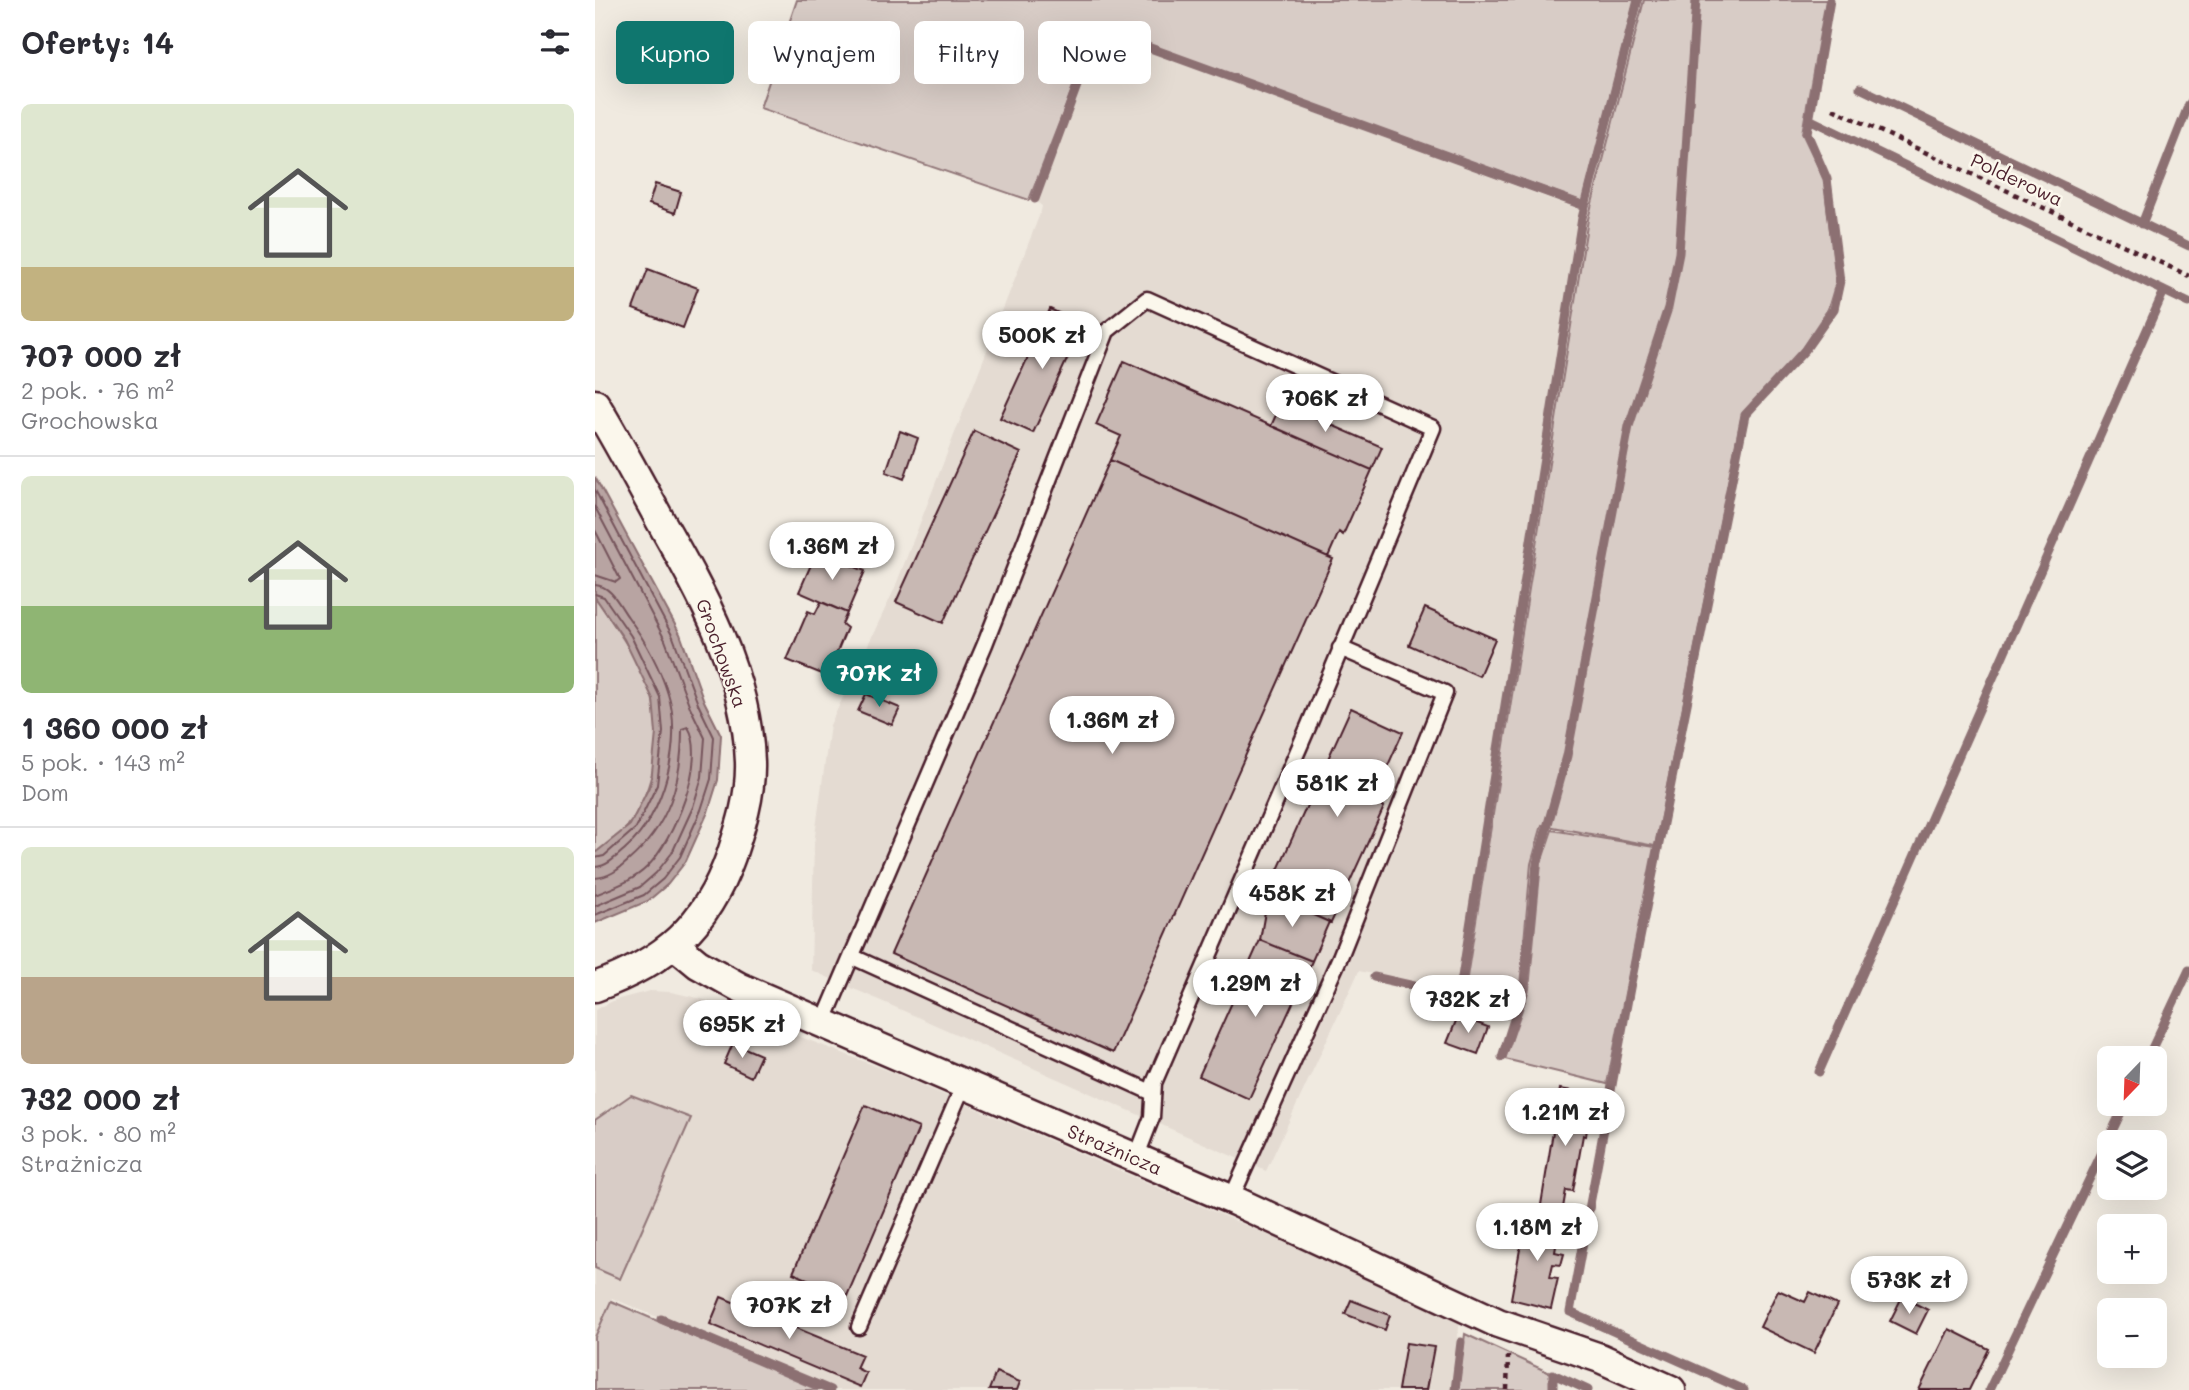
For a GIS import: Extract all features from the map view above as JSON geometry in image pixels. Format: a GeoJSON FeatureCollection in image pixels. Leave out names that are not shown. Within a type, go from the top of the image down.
{"type":"FeatureCollection","features":[{"type":"Feature","properties":{"kind":"street","name":"Grochowska"},"geometry":{"type":"LineString","coordinates":[[595,404],[709,608],[742,699],[750,764],[745,816],[726,869],[704,912],[675,945],[633,973],[595,987]]}},
{"type":"Feature","properties":{"kind":"street","name":"Strażnicza"},"geometry":{"type":"LineString","coordinates":[[675,945],[698,964],[739,987],[1231,1199],[1498,1324],[1560,1343],[1671,1390]]}},
{"type":"Feature","properties":{"kind":"lane"},"geometry":{"type":"LineString","coordinates":[[823,1023],[985,644],[1107,331],[1147,299],[1433,428],[1154,1083],[1152,1118],[1136,1158]]}},
{"type":"Feature","properties":{"kind":"lane"},"geometry":{"type":"LineString","coordinates":[[1231,1199],[1340,957],[1445,693],[1341,648]]}},
{"type":"Feature","properties":{"kind":"lane"},"geometry":{"type":"LineString","coordinates":[[853,957],[1153,1093]]}},
{"type":"Feature","properties":{"kind":"lane"},"geometry":{"type":"LineString","coordinates":[[859,1327],[964,1084]]}},
{"type":"Feature","properties":{"kind":"path","name":"Polderowa"},"geometry":{"type":"LineString","coordinates":[[1833,108],[2189,276]]}},
{"type":"Feature","properties":{"kind":"shaded area"},"geometry":{"type":"Polygon","coordinates":[[[797,0],[1635,0],[1583,202],[1151,46],[1151,21],[1038,21],[1038,84],[1074,84],[1029,200],[760,108],[768,84],[900,84],[900,21],[790,21],[797,0]]]}},
{"type":"Feature","properties":{"kind":"shaded area"},"geometry":{"type":"Polygon","coordinates":[[[1644,0],[1826,0],[1802,133],[1824,179],[1836,282],[1828,309],[1798,354],[1742,414],[1655,846],[1542,825],[1531,864],[1520,986],[1510,1016],[1463,1002],[1588,219],[1644,0]]]}},
{"type":"Feature","properties":{"kind":"shaded area"},"geometry":{"type":"Polygon","coordinates":[[[1151,52],[1581,210],[1456,993],[1359,971],[1266,1171],[811,970],[814,843],[830,725],[894,590],[1041,211],[1042,206],[1038,203],[1081,84],[1151,84],[1151,52]]]}},
{"type":"Feature","properties":{"kind":"shaded area"},"geometry":{"type":"Polygon","coordinates":[[[595,597],[629,648],[650,689],[656,722],[656,743],[654,766],[639,807],[628,826],[613,841],[595,853],[595,597]]]}},
{"type":"Feature","properties":{"kind":"shaded area"},"geometry":{"type":"Polygon","coordinates":[[[1552,830],[1654,847],[1607,1084],[1505,1059],[1529,989],[1541,863],[1552,830]]]}},
{"type":"Feature","properties":{"kind":"shaded area"},"geometry":{"type":"Polygon","coordinates":[[[650,991],[671,992],[702,999],[889,1071],[1460,1318],[1452,1390],[830,1390],[612,1298],[595,1337],[595,1268],[621,1278],[631,1095],[595,1120],[595,1010],[615,1000],[650,991]]]}},
{"type":"Feature","properties":{"kind":"shaded area"},"geometry":{"type":"Polygon","coordinates":[[[631,1095],[691,1118],[620,1279],[595,1268],[595,1120],[631,1095]]]}},
{"type":"Feature","properties":{"kind":"shaded area"},"geometry":{"type":"Polygon","coordinates":[[[611,1301],[818,1390],[595,1390],[595,1337],[611,1301]]]}},
{"type":"Feature","properties":{"kind":"shaded area"},"geometry":{"type":"Polygon","coordinates":[[[1465,1334],[1550,1373],[1551,1390],[1458,1390],[1465,1334]]]}},
{"type":"Feature","properties":{"kind":"water"},"geometry":{"type":"Polygon","coordinates":[[[595,477],[680,634],[704,701],[721,735],[718,780],[708,812],[686,861],[668,884],[648,901],[595,923],[595,853],[630,825],[651,783],[656,733],[653,699],[624,639],[595,597],[595,477]]]}},
{"type":"Feature","properties":{"kind":"building"},"geometry":{"type":"Polygon","coordinates":[[[655,184],[681,192],[675,213],[649,204],[655,184]]]}},
{"type":"Feature","properties":{"kind":"building"},"geometry":{"type":"Polygon","coordinates":[[[648,269],[698,288],[683,328],[633,309],[648,269]]]}},
{"type":"Feature","properties":{"kind":"building"},"geometry":{"type":"Polygon","coordinates":[[[1050,309],[1083,325],[1033,433],[1000,418],[1050,309]]]}},
{"type":"Feature","properties":{"kind":"building"},"geometry":{"type":"Polygon","coordinates":[[[1124,361],[1372,470],[1343,535],[1339,532],[1328,557],[1110,460],[1121,436],[1096,425],[1124,361]]]}},
{"type":"Feature","properties":{"kind":"building"},"geometry":{"type":"Polygon","coordinates":[[[1284,397],[1314,411],[1311,416],[1382,447],[1372,470],[1271,426],[1284,397]]]}},
{"type":"Feature","properties":{"kind":"building"},"geometry":{"type":"Polygon","coordinates":[[[900,431],[918,438],[904,479],[886,472],[900,431]]]}},
{"type":"Feature","properties":{"kind":"building"},"geometry":{"type":"Polygon","coordinates":[[[974,431],[1021,453],[943,623],[896,602],[974,431]]]}},
{"type":"Feature","properties":{"kind":"building"},"geometry":{"type":"Polygon","coordinates":[[[1110,460],[1333,559],[1113,1053],[891,954],[1110,460]]]}},
{"type":"Feature","properties":{"kind":"building"},"geometry":{"type":"Polygon","coordinates":[[[817,551],[865,571],[847,613],[799,592],[817,551]]]}},
{"type":"Feature","properties":{"kind":"building"},"geometry":{"type":"Polygon","coordinates":[[[821,602],[847,613],[842,624],[847,628],[827,676],[787,660],[808,611],[815,614],[821,602]]]}},
{"type":"Feature","properties":{"kind":"building"},"geometry":{"type":"Polygon","coordinates":[[[1425,608],[1495,639],[1479,676],[1409,645],[1425,608]]]}},
{"type":"Feature","properties":{"kind":"building"},"geometry":{"type":"Polygon","coordinates":[[[866,694],[900,708],[892,725],[858,711],[866,694]]]}},
{"type":"Feature","properties":{"kind":"building"},"geometry":{"type":"Polygon","coordinates":[[[1351,708],[1403,732],[1372,801],[1384,807],[1331,923],[1267,894],[1351,708]]]}},
{"type":"Feature","properties":{"kind":"building"},"geometry":{"type":"Polygon","coordinates":[[[1268,895],[1329,922],[1312,961],[1260,940],[1268,895]]]}},
{"type":"Feature","properties":{"kind":"building"},"geometry":{"type":"Polygon","coordinates":[[[1260,940],[1312,961],[1249,1099],[1199,1076],[1260,940]]]}},
{"type":"Feature","properties":{"kind":"building"},"geometry":{"type":"Polygon","coordinates":[[[1458,1016],[1488,1027],[1478,1054],[1447,1043],[1458,1016]]]}},
{"type":"Feature","properties":{"kind":"building"},"geometry":{"type":"Polygon","coordinates":[[[733,1043],[761,1055],[751,1077],[724,1064],[733,1043]]]}},
{"type":"Feature","properties":{"kind":"building"},"geometry":{"type":"Polygon","coordinates":[[[1560,1089],[1592,1094],[1586,1136],[1583,1135],[1573,1191],[1566,1190],[1562,1214],[1540,1211],[1560,1089]]]}},
{"type":"Feature","properties":{"kind":"building"},"geometry":{"type":"Polygon","coordinates":[[[865,1105],[919,1128],[847,1296],[793,1273],[865,1105]]]}},
{"type":"Feature","properties":{"kind":"building"},"geometry":{"type":"Polygon","coordinates":[[[1526,1216],[1560,1223],[1555,1252],[1564,1254],[1561,1265],[1553,1264],[1550,1277],[1558,1278],[1551,1309],[1511,1299],[1526,1216]]]}},
{"type":"Feature","properties":{"kind":"building"},"geometry":{"type":"Polygon","coordinates":[[[1778,1290],[1805,1302],[1810,1292],[1837,1305],[1814,1353],[1760,1327],[1778,1290]]]}},
{"type":"Feature","properties":{"kind":"building"},"geometry":{"type":"Polygon","coordinates":[[[721,1297],[862,1355],[856,1368],[866,1373],[860,1387],[710,1324],[721,1297]]]}},
{"type":"Feature","properties":{"kind":"building"},"geometry":{"type":"Polygon","coordinates":[[[1902,1297],[1928,1310],[1916,1334],[1890,1321],[1902,1297]]]}},
{"type":"Feature","properties":{"kind":"building"},"geometry":{"type":"Polygon","coordinates":[[[1351,1300],[1390,1315],[1385,1330],[1345,1314],[1351,1300]]]}},
{"type":"Feature","properties":{"kind":"building"},"geometry":{"type":"Polygon","coordinates":[[[1949,1329],[1989,1349],[1969,1390],[1919,1390],[1949,1329]]]}},
{"type":"Feature","properties":{"kind":"building"},"geometry":{"type":"Polygon","coordinates":[[[1406,1343],[1434,1347],[1426,1390],[1398,1390],[1406,1343]]]}},
{"type":"Feature","properties":{"kind":"building"},"geometry":{"type":"Polygon","coordinates":[[[996,1372],[1020,1382],[1017,1390],[989,1390],[996,1372]]]}},
{"type":"Feature","properties":{"kind":"waterway"},"geometry":{"type":"LineString","coordinates":[[1374,977],[1459,996],[1582,218],[1638,0]]}},
{"type":"Feature","properties":{"kind":"waterway"},"geometry":{"type":"LineString","coordinates":[[1502,1057],[1524,988],[1537,863],[1567,756],[1629,426],[1668,308],[1679,253],[1696,0]]}},
{"type":"Feature","properties":{"kind":"waterway"},"geometry":{"type":"LineString","coordinates":[[1744,1390],[1570,1312],[1630,988],[1745,415],[1805,350],[1834,309],[1840,281],[1827,179],[1807,133],[1830,0]]}},
{"type":"Feature","properties":{"kind":"waterway"},"geometry":{"type":"LineString","coordinates":[[1035,199],[1098,29],[1585,206]]}},
{"type":"Feature","properties":{"kind":"waterway"},"geometry":{"type":"LineString","coordinates":[[1860,88],[2189,246]]}},
{"type":"Feature","properties":{"kind":"waterway"},"geometry":{"type":"LineString","coordinates":[[2142,224],[2189,104]]}},
{"type":"Feature","properties":{"kind":"waterway"},"geometry":{"type":"LineString","coordinates":[[1809,119],[2189,303]]}},
{"type":"Feature","properties":{"kind":"waterway"},"geometry":{"type":"LineString","coordinates":[[1819,1072],[2164,291]]}},
{"type":"Feature","properties":{"kind":"waterway"},"geometry":{"type":"LineString","coordinates":[[2153,1046],[2189,970]]}},
{"type":"Feature","properties":{"kind":"waterway"},"geometry":{"type":"LineString","coordinates":[[1989,1390],[2119,1116]]}},
{"type":"Feature","properties":{"kind":"waterway"},"geometry":{"type":"LineString","coordinates":[[661,1319],[830,1390]]}},
{"type":"Feature","properties":{"kind":"waterway"},"geometry":{"type":"LineString","coordinates":[[1455,1390],[1461,1342]]}},
{"type":"Feature","properties":{"kind":"waterway"},"geometry":{"type":"LineString","coordinates":[[1553,1390],[1553,1374],[1588,1390]]}}]}
